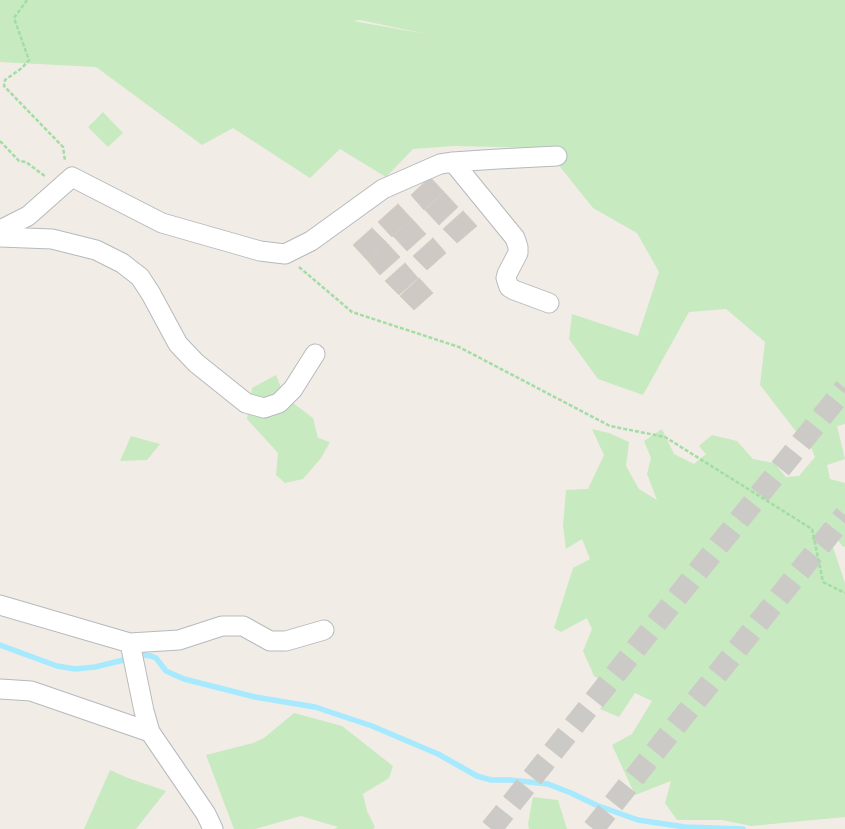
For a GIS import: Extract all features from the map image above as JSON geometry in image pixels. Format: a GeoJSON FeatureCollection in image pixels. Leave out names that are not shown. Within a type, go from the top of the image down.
{"type":"FeatureCollection","features":[{"type":"Feature","properties":{"kind":"street"},"geometry":{"type":"LineString","coordinates":[[0,230],[28,216],[72,177],[162,223],[260,251],[285,254],[311,242],[383,189],[440,164],[557,156]]}},
{"type":"Feature","properties":{"kind":"street"},"geometry":{"type":"LineString","coordinates":[[453,162],[515,238],[518,253],[507,274],[506,278],[509,287],[549,303]]}},
{"type":"Feature","properties":{"kind":"street"},"geometry":{"type":"LineString","coordinates":[[0,237],[52,239],[96,250],[122,263],[140,277],[178,344],[196,363],[246,403],[264,408],[279,403],[294,389],[315,354]]}},
{"type":"Feature","properties":{"kind":"street"},"geometry":{"type":"LineString","coordinates":[[0,605],[131,649],[179,640],[222,626],[243,626],[270,641],[286,641],[324,630]]}},
{"type":"Feature","properties":{"kind":"street"},"geometry":{"type":"LineString","coordinates":[[131,649],[150,732],[206,814],[213,829]]}},
{"type":"Feature","properties":{"kind":"street"},"geometry":{"type":"LineString","coordinates":[[0,689],[31,691],[150,732]]}},
{"type":"Feature","properties":{"kind":"path"},"geometry":{"type":"LineString","coordinates":[[28,0],[14,18],[29,60],[22,68],[5,80],[4,86],[63,147],[66,161],[61,165]]}},
{"type":"Feature","properties":{"kind":"path"},"geometry":{"type":"LineString","coordinates":[[0,141],[19,161],[26,162],[46,177]]}},
{"type":"Feature","properties":{"kind":"path"},"geometry":{"type":"LineString","coordinates":[[46,177],[51,173]]}},
{"type":"Feature","properties":{"kind":"path"},"geometry":{"type":"LineString","coordinates":[[46,177],[47,199]]}},
{"type":"Feature","properties":{"kind":"path"},"geometry":{"type":"LineString","coordinates":[[285,254],[352,312],[459,347],[610,426],[665,437],[812,528],[823,582],[845,593]]}},
{"type":"Feature","properties":{"kind":"green space"},"geometry":{"type":"Polygon","coordinates":[[[0,0],[845,0],[845,424],[837,426],[845,459],[827,465],[830,479],[845,483],[845,547],[842,546],[824,520],[845,583],[845,817],[751,826],[722,820],[677,820],[665,803],[671,781],[635,795],[612,745],[632,734],[652,701],[635,693],[619,717],[600,709],[614,690],[594,676],[583,651],[592,629],[587,618],[561,632],[554,628],[573,568],[590,559],[582,539],[566,549],[563,526],[566,490],[588,489],[604,455],[592,429],[609,433],[629,442],[626,466],[639,489],[657,500],[647,474],[651,458],[644,441],[662,429],[674,454],[694,464],[706,454],[699,446],[712,435],[737,441],[753,459],[774,463],[786,477],[799,476],[815,457],[806,436],[801,438],[760,385],[765,342],[726,309],[689,312],[643,395],[598,379],[569,339],[572,314],[638,336],[659,272],[637,233],[593,208],[545,148],[454,146],[413,149],[386,177],[340,149],[310,178],[233,128],[202,145],[96,67],[0,62],[0,0]],[[360,20],[353,21],[426,34],[360,20]]]}},
{"type":"Feature","properties":{"kind":"green space"},"geometry":{"type":"Polygon","coordinates":[[[103,112],[123,133],[108,147],[88,127],[103,112]]]}},
{"type":"Feature","properties":{"kind":"green space"},"geometry":{"type":"Polygon","coordinates":[[[276,375],[285,397],[313,418],[318,438],[330,442],[321,458],[303,479],[285,483],[276,475],[278,453],[247,419],[252,388],[276,375]]]}},
{"type":"Feature","properties":{"kind":"green space"},"geometry":{"type":"Polygon","coordinates":[[[131,436],[160,444],[147,460],[120,461],[131,436]]]}},
{"type":"Feature","properties":{"kind":"green space"},"geometry":{"type":"Polygon","coordinates":[[[294,713],[342,726],[393,766],[389,778],[363,794],[367,811],[375,827],[373,829],[335,829],[338,827],[301,816],[255,829],[234,829],[206,755],[253,743],[264,738],[294,713]]]}},
{"type":"Feature","properties":{"kind":"green space"},"geometry":{"type":"Polygon","coordinates":[[[110,770],[166,791],[136,829],[84,829],[110,770]]]}},
{"type":"Feature","properties":{"kind":"green space"},"geometry":{"type":"Polygon","coordinates":[[[533,797],[558,800],[567,829],[529,829],[528,824],[533,797]]]}},
{"type":"Feature","properties":{"kind":"building"},"geometry":{"type":"Polygon","coordinates":[[[430,177],[444,192],[424,210],[411,195],[430,177]]]}},
{"type":"Feature","properties":{"kind":"building"},"geometry":{"type":"Polygon","coordinates":[[[444,192],[458,207],[439,225],[425,210],[444,192]]]}},
{"type":"Feature","properties":{"kind":"building"},"geometry":{"type":"Polygon","coordinates":[[[398,204],[412,219],[392,237],[378,222],[398,204]]]}},
{"type":"Feature","properties":{"kind":"building"},"geometry":{"type":"Polygon","coordinates":[[[463,211],[477,226],[457,243],[443,229],[463,211]]]}},
{"type":"Feature","properties":{"kind":"building"},"geometry":{"type":"Polygon","coordinates":[[[412,219],[426,234],[407,251],[393,236],[412,219]]]}},
{"type":"Feature","properties":{"kind":"building"},"geometry":{"type":"Polygon","coordinates":[[[372,228],[386,242],[367,260],[353,245],[372,228]]]}},
{"type":"Feature","properties":{"kind":"building"},"geometry":{"type":"Polygon","coordinates":[[[433,238],[446,253],[427,270],[413,256],[433,238]]]}},
{"type":"Feature","properties":{"kind":"building"},"geometry":{"type":"Polygon","coordinates":[[[386,242],[400,257],[380,275],[367,260],[386,242]]]}},
{"type":"Feature","properties":{"kind":"building"},"geometry":{"type":"Polygon","coordinates":[[[405,263],[418,278],[399,295],[385,281],[405,263]]]}},
{"type":"Feature","properties":{"kind":"building"},"geometry":{"type":"Polygon","coordinates":[[[419,278],[433,293],[414,310],[400,296],[419,278]]]}},
{"type":"Feature","properties":{"kind":"waterway"},"geometry":{"type":"LineString","coordinates":[[0,645],[57,666],[75,669],[95,667],[144,655],[151,656],[156,658],[166,671],[184,679],[255,697],[315,707],[372,726],[438,754],[477,776],[491,780],[510,780],[548,784],[596,805],[638,820],[685,827],[743,829]]}},
{"type":"Feature","properties":{"kind":"tunnel"},"geometry":{"type":"LineString","coordinates":[[491,829],[845,388]]}},
{"type":"Feature","properties":{"kind":"tunnel"},"geometry":{"type":"LineString","coordinates":[[593,829],[845,515]]}}]}
